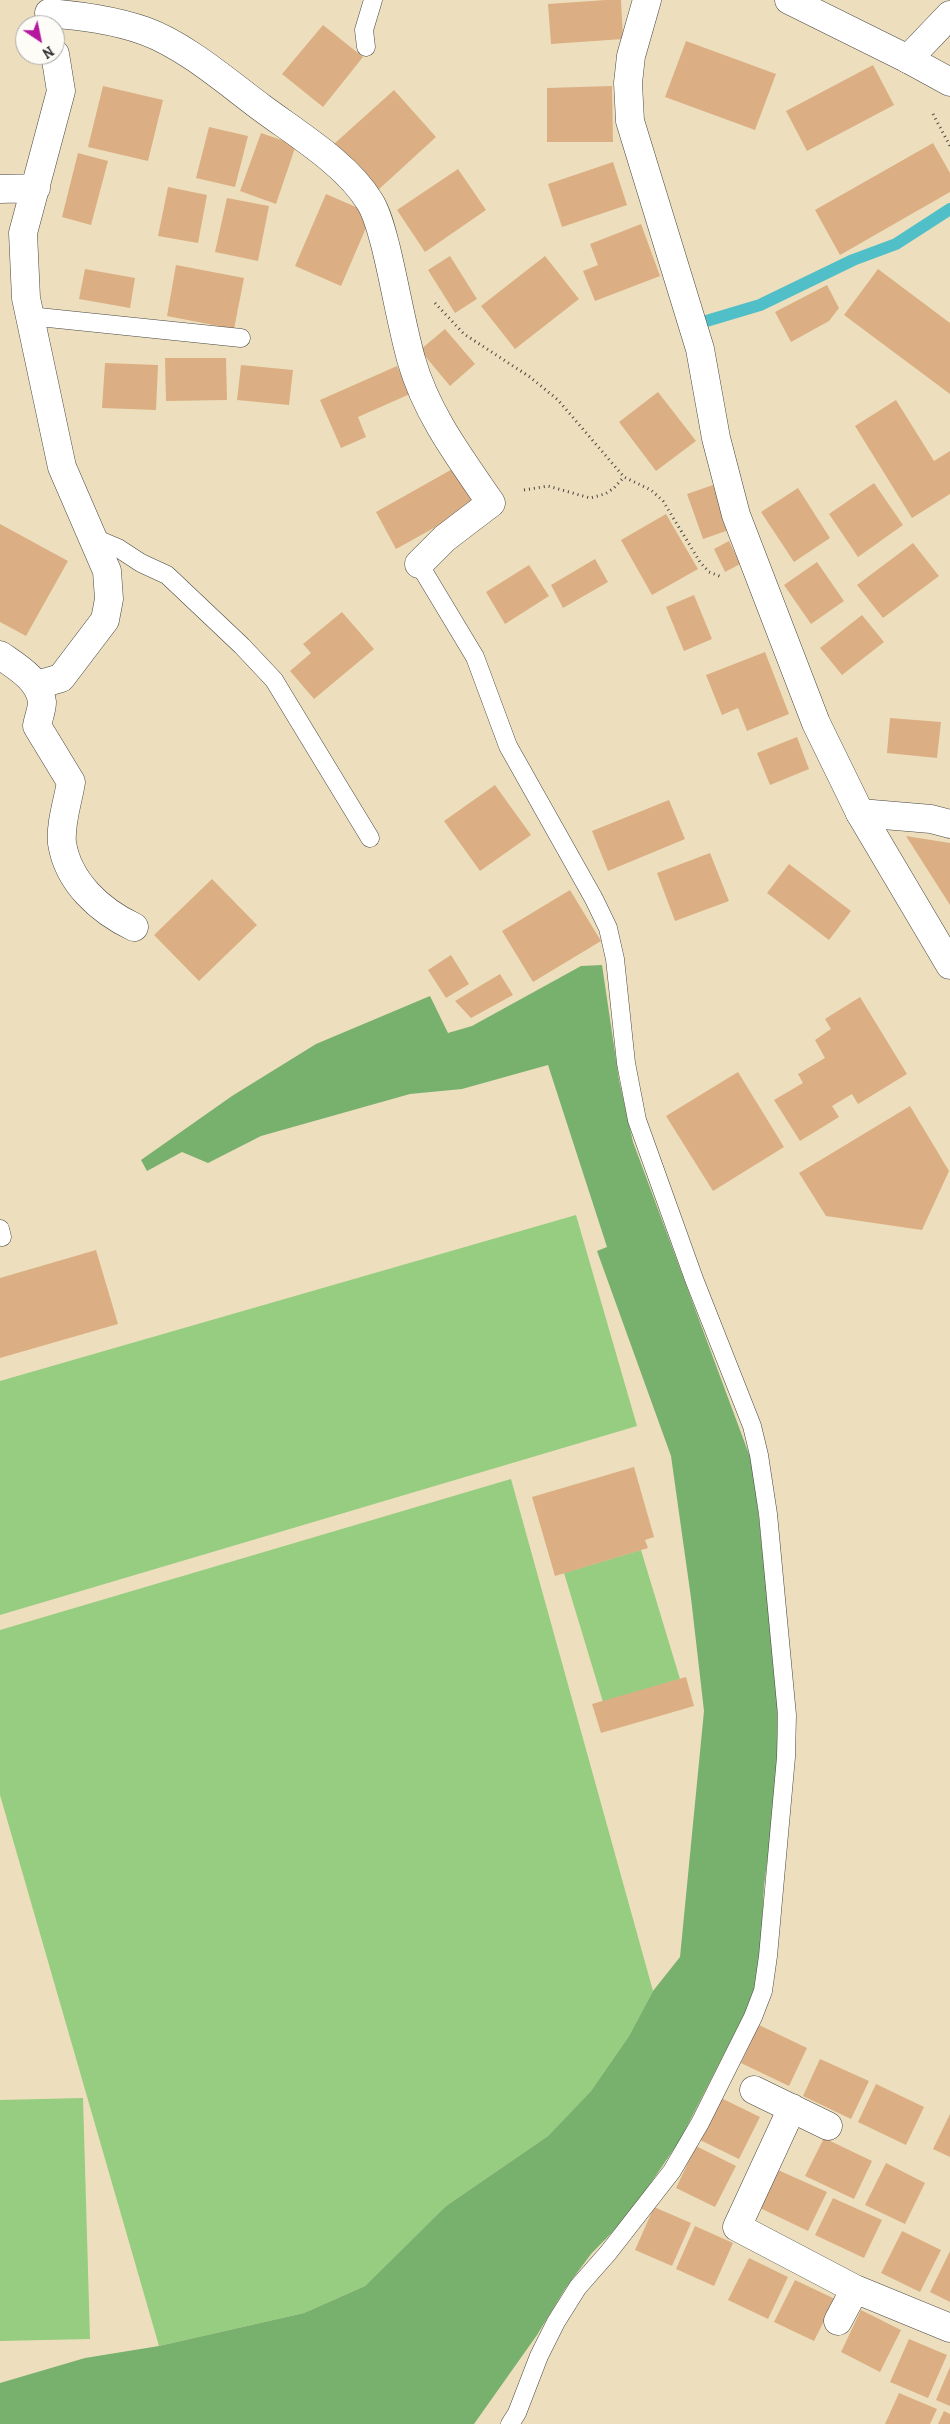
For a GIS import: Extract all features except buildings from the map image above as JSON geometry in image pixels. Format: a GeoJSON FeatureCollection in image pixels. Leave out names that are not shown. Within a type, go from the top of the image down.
{"type":"FeatureCollection","features":[{"type":"Feature","properties":{"kind":"street"},"geometry":{"type":"LineString","coordinates":[[647,0],[631,56],[628,83],[630,121],[700,349],[716,438],[736,515],[816,723],[860,813],[950,965]]}},
{"type":"Feature","properties":{"kind":"street"},"geometry":{"type":"LineString","coordinates":[[789,0],[908,58],[950,82]]}},
{"type":"Feature","properties":{"kind":"street"},"geometry":{"type":"LineString","coordinates":[[44,13],[90,17],[127,26],[146,31],[174,46],[212,70],[323,154],[356,182],[370,202],[380,225],[410,352],[426,400],[446,437],[491,503],[445,538],[419,564]]}},
{"type":"Feature","properties":{"kind":"street"},"geometry":{"type":"LineString","coordinates":[[908,58],[950,15]]}},
{"type":"Feature","properties":{"kind":"street"},"geometry":{"type":"LineString","coordinates":[[36,685],[60,678],[105,620],[109,600],[107,571],[62,467],[29,316],[23,233],[61,91],[57,65]]}},
{"type":"Feature","properties":{"kind":"street"},"geometry":{"type":"LineString","coordinates":[[0,188],[36,188]]}},
{"type":"Feature","properties":{"kind":"street"},"geometry":{"type":"LineString","coordinates":[[0,655],[22,671],[36,685],[42,703],[37,726],[71,782],[62,842],[69,866],[97,905],[134,927]]}},
{"type":"Feature","properties":{"kind":"street"},"geometry":{"type":"LineString","coordinates":[[860,813],[931,819],[950,824]]}},
{"type":"Feature","properties":{"kind":"street"},"geometry":{"type":"LineString","coordinates":[[754,2090],[828,2126]]}},
{"type":"Feature","properties":{"kind":"street"},"geometry":{"type":"LineString","coordinates":[[792,2108],[737,2227],[854,2289],[950,2328]]}},
{"type":"Feature","properties":{"kind":"street"},"geometry":{"type":"LineString","coordinates":[[838,2321],[854,2289]]}},
{"type":"Feature","properties":{"kind":"lane"},"geometry":{"type":"LineString","coordinates":[[366,47],[364,30],[373,0]]}},
{"type":"Feature","properties":{"kind":"lane"},"geometry":{"type":"LineString","coordinates":[[29,316],[241,338]]}},
{"type":"Feature","properties":{"kind":"lane"},"geometry":{"type":"LineString","coordinates":[[92,537],[118,548],[140,563],[166,575],[242,646],[274,680],[370,838]]}},
{"type":"Feature","properties":{"kind":"lane"},"geometry":{"type":"LineString","coordinates":[[419,564],[475,657],[508,746],[594,898],[608,928],[615,959],[626,1063],[637,1120],[694,1279],[752,1426],[760,1455],[768,1514],[787,1715],[786,1757],[768,1956],[763,1991],[753,2017],[700,2123],[672,2171],[608,2253],[578,2287],[556,2322],[539,2356],[517,2413],[510,2424]]}},
{"type":"Feature","properties":{"kind":"path"},"geometry":{"type":"LineString","coordinates":[[432,297],[464,334],[530,377],[558,400],[624,476],[650,490],[663,501],[700,562],[709,572],[732,579],[759,575]]}},
{"type":"Feature","properties":{"kind":"path"},"geometry":{"type":"LineString","coordinates":[[491,503],[514,493],[548,486],[590,498],[605,494],[624,476]]}},
{"type":"Feature","properties":{"kind":"green space"},"geometry":{"type":"Polygon","coordinates":[[[602,965],[619,1080],[633,1142],[753,1465],[777,1684],[777,1785],[764,1886],[760,1968],[754,1995],[680,2140],[629,2215],[591,2254],[565,2289],[537,2335],[474,2424],[0,2424],[0,2383],[85,2358],[159,2346],[304,2313],[365,2286],[446,2206],[548,2136],[591,2091],[629,2036],[653,1991],[680,1957],[704,1711],[691,1598],[671,1456],[597,1251],[607,1247],[548,1065],[462,1089],[410,1094],[261,1136],[208,1163],[182,1152],[147,1171],[141,1160],[232,1096],[316,1044],[430,996],[448,1033],[472,1026],[581,966],[602,965]]]}},
{"type":"Feature","properties":{"kind":"green space"},"geometry":{"type":"Polygon","coordinates":[[[576,1215],[637,1426],[0,1615],[0,1381],[576,1215]]]}},
{"type":"Feature","properties":{"kind":"green space"},"geometry":{"type":"Polygon","coordinates":[[[511,1479],[653,1991],[629,2036],[591,2091],[548,2136],[446,2206],[365,2286],[304,2313],[159,2346],[0,1795],[0,1630],[511,1479]]]}},
{"type":"Feature","properties":{"kind":"green space"},"geometry":{"type":"Polygon","coordinates":[[[641,1550],[680,1679],[603,1702],[564,1573],[641,1550]]]}},
{"type":"Feature","properties":{"kind":"green space"},"geometry":{"type":"Polygon","coordinates":[[[83,2098],[90,2339],[0,2341],[0,2100],[83,2098]]]}},
{"type":"Feature","properties":{"kind":"waterway"},"geometry":{"type":"LineString","coordinates":[[693,325],[760,305],[853,260],[896,244],[950,209]]}}]}
